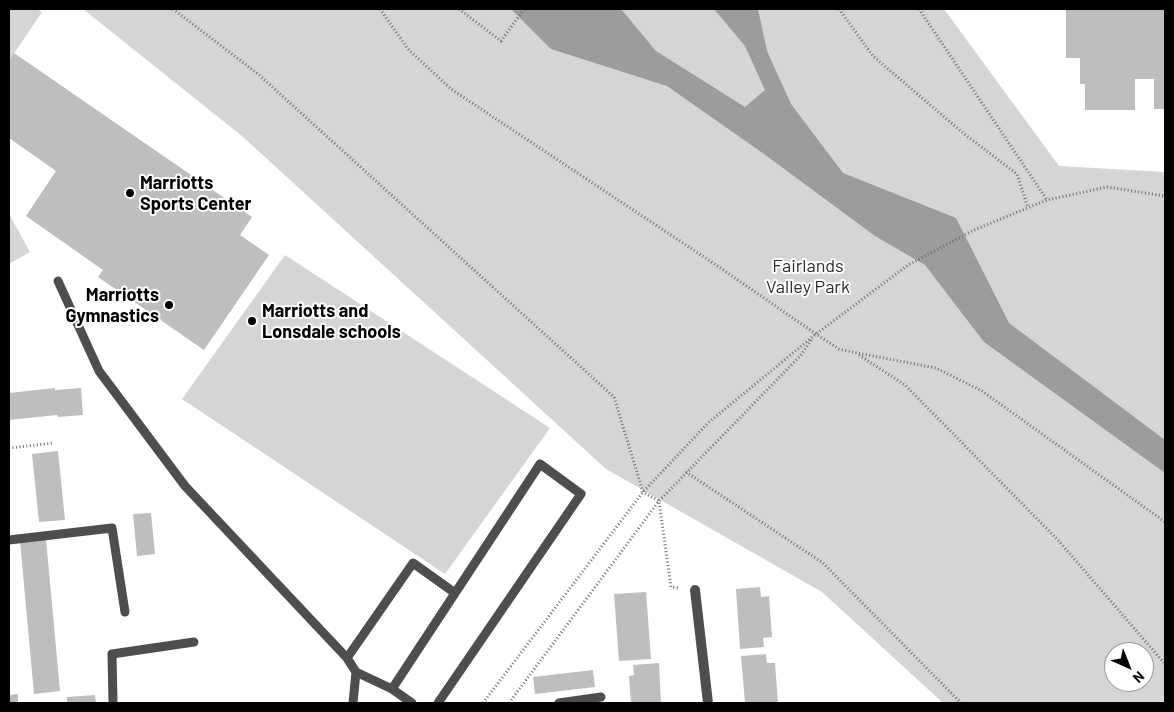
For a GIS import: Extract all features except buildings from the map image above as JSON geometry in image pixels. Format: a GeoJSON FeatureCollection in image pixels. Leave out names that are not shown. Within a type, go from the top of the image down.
{"type":"FeatureCollection","features":[{"type":"Feature","properties":{"kind":"street"},"geometry":{"type":"LineString","coordinates":[[695,590],[708,703]]}},
{"type":"Feature","properties":{"kind":"lane"},"geometry":{"type":"LineString","coordinates":[[58,281],[99,370],[185,486],[347,658],[356,672],[392,689],[412,703]]}},
{"type":"Feature","properties":{"kind":"lane"},"geometry":{"type":"LineString","coordinates":[[392,689],[540,464],[581,494],[438,703]]}},
{"type":"Feature","properties":{"kind":"lane"},"geometry":{"type":"LineString","coordinates":[[9,540],[112,528],[125,612]]}},
{"type":"Feature","properties":{"kind":"lane"},"geometry":{"type":"LineString","coordinates":[[347,658],[413,563],[455,593]]}},
{"type":"Feature","properties":{"kind":"lane"},"geometry":{"type":"LineString","coordinates":[[113,703],[112,654],[194,642]]}},
{"type":"Feature","properties":{"kind":"lane"},"geometry":{"type":"LineString","coordinates":[[353,703],[356,672]]}},
{"type":"Feature","properties":{"kind":"lane"},"geometry":{"type":"LineString","coordinates":[[560,703],[601,697]]}},
{"type":"Feature","properties":{"kind":"path"},"geometry":{"type":"LineString","coordinates":[[173,9],[258,74],[614,397],[643,492],[659,501]]}},
{"type":"Feature","properties":{"kind":"path"},"geometry":{"type":"LineString","coordinates":[[380,9],[408,49],[451,89],[719,267],[816,334],[839,348],[856,353],[936,368],[982,391],[1165,522]]}},
{"type":"Feature","properties":{"kind":"path"},"geometry":{"type":"LineString","coordinates":[[459,9],[501,41],[524,9]]}},
{"type":"Feature","properties":{"kind":"path"},"geometry":{"type":"LineString","coordinates":[[839,9],[873,56],[963,134],[1016,174],[1028,208]]}},
{"type":"Feature","properties":{"kind":"path"},"geometry":{"type":"LineString","coordinates":[[919,9],[1047,200]]}},
{"type":"Feature","properties":{"kind":"path"},"geometry":{"type":"LineString","coordinates":[[483,703],[643,492],[708,423],[816,334],[908,265],[974,230],[1047,200],[1107,187],[1165,196]]}},
{"type":"Feature","properties":{"kind":"path"},"geometry":{"type":"LineString","coordinates":[[509,703],[659,501],[801,355],[816,334]]}},
{"type":"Feature","properties":{"kind":"path"},"geometry":{"type":"LineString","coordinates":[[856,353],[905,385],[1058,540],[1165,664]]}},
{"type":"Feature","properties":{"kind":"path"},"geometry":{"type":"LineString","coordinates":[[9,448],[54,443]]}},
{"type":"Feature","properties":{"kind":"path"},"geometry":{"type":"LineString","coordinates":[[686,472],[823,564],[961,703]]}},
{"type":"Feature","properties":{"kind":"path"},"geometry":{"type":"LineString","coordinates":[[659,501],[671,587],[695,590]]}},
{"type":"Feature","properties":{"kind":"green space"},"geometry":{"type":"Polygon","coordinates":[[[9,9],[37,9],[42,12],[9,61],[9,9]]]}},
{"type":"Feature","properties":{"kind":"green space","name":"Fairlands Valley Park"},"geometry":{"type":"Polygon","coordinates":[[[83,9],[944,9],[1059,166],[1165,172],[1165,703],[943,703],[822,592],[606,469],[242,136],[83,9]]]}},
{"type":"Feature","properties":{"kind":"green space"},"geometry":{"type":"Polygon","coordinates":[[[9,214],[30,252],[9,264],[9,214]]]}},
{"type":"Feature","properties":{"kind":"green space"},"geometry":{"type":"Polygon","coordinates":[[[285,255],[550,428],[445,574],[182,399],[285,255]]]}},
{"type":"Feature","properties":{"kind":"shaded area"},"geometry":{"type":"Polygon","coordinates":[[[511,9],[621,9],[656,51],[745,107],[765,90],[745,46],[714,9],[758,9],[767,51],[791,104],[843,173],[956,218],[1009,323],[1165,440],[1165,473],[984,342],[925,265],[875,236],[764,154],[667,86],[551,49],[511,9]]]}},
{"type":"Feature","properties":{"kind":"place","name":"Marriotts Sports Center"},"geometry":{"type":"Point","coordinates":[130,193]}},
{"type":"Feature","properties":{"kind":"place","name":"Marriotts Gymnastics"},"geometry":{"type":"Point","coordinates":[169,305]}},
{"type":"Feature","properties":{"kind":"place","name":"Marriotts and Lonsdale schools"},"geometry":{"type":"Point","coordinates":[252,321]}}]}
